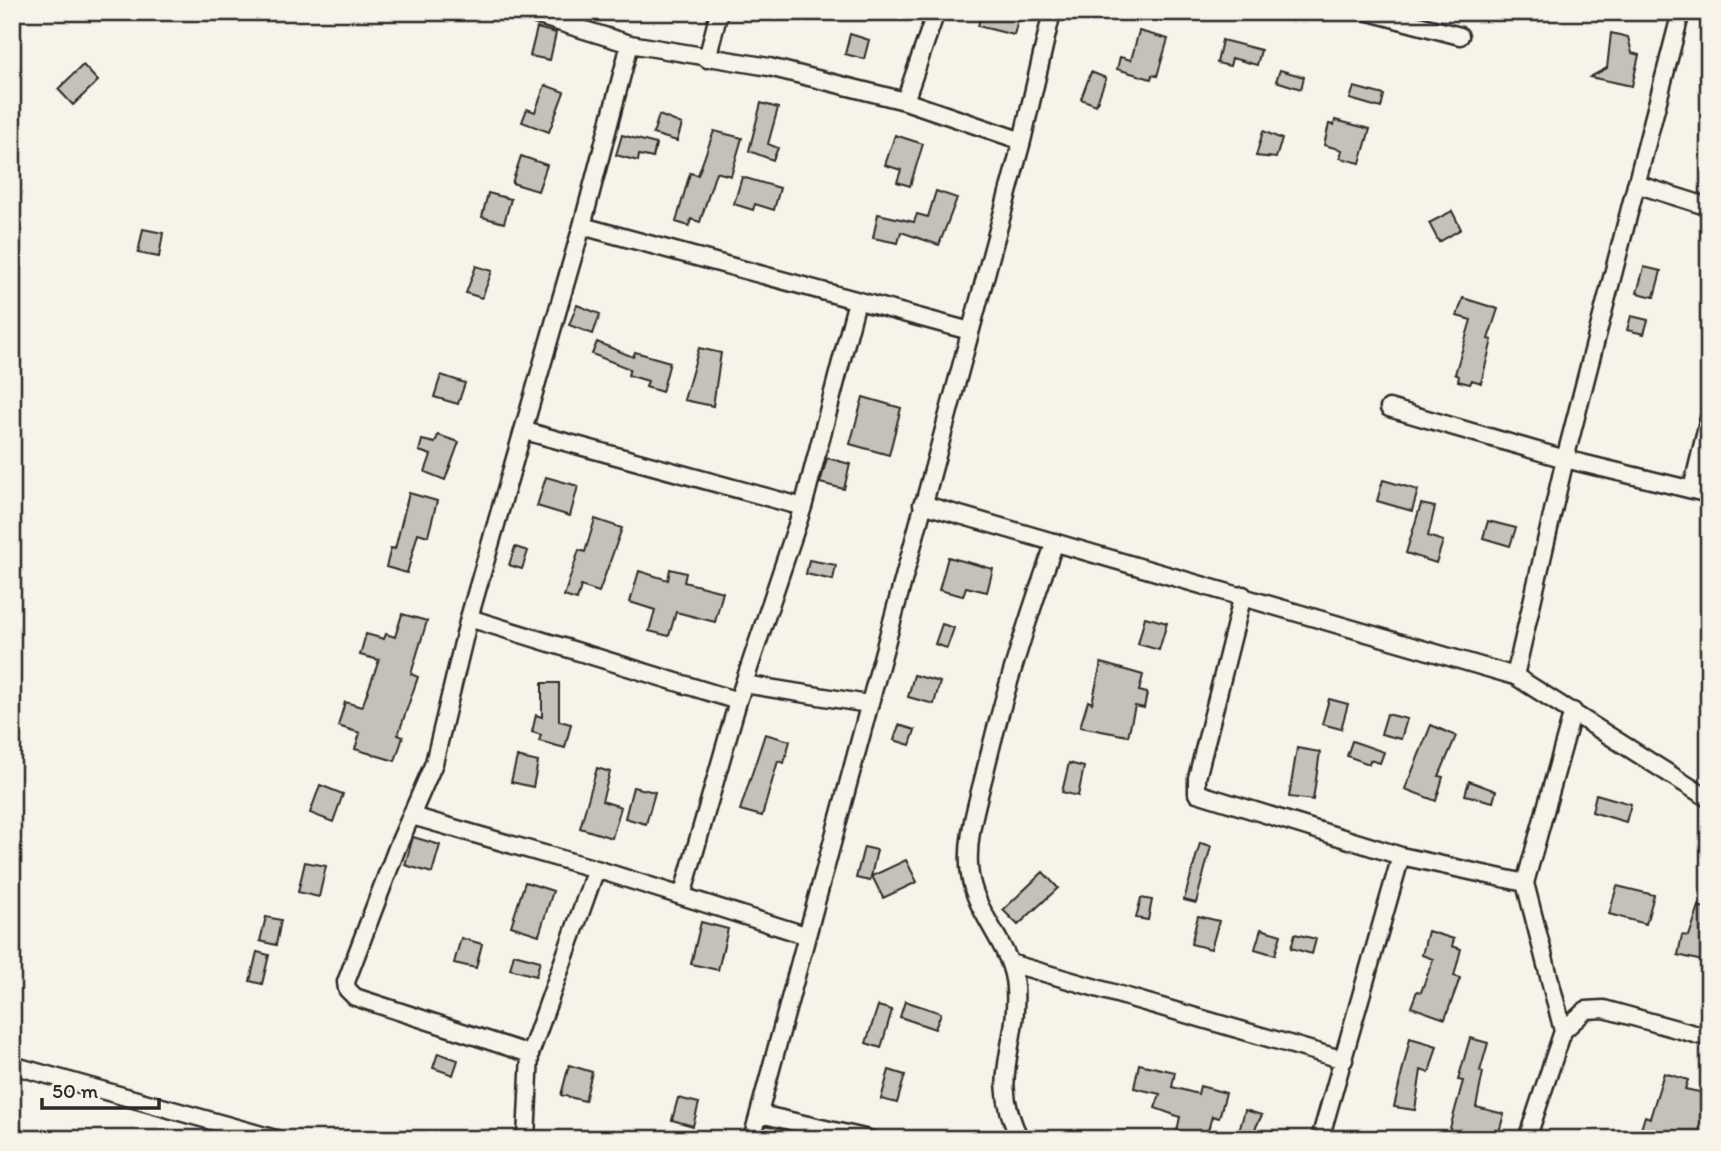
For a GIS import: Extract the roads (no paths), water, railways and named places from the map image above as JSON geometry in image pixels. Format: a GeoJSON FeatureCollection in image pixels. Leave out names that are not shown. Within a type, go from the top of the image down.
{"type":"FeatureCollection","features":[{"type":"Feature","properties":{"kind":"street"},"geometry":{"type":"LineString","coordinates":[[707,59],[719,12]]}},
{"type":"Feature","properties":{"kind":"street"},"geometry":{"type":"LineString","coordinates":[[905,101],[936,12]]}},
{"type":"Feature","properties":{"kind":"street"},"geometry":{"type":"LineString","coordinates":[[752,1139],[805,935],[1022,141],[1052,12]]}},
{"type":"Feature","properties":{"kind":"street"},"geometry":{"type":"LineString","coordinates":[[1369,12],[1460,36]]}},
{"type":"Feature","properties":{"kind":"street"},"geometry":{"type":"LineString","coordinates":[[1515,676],[1565,459],[1681,12]]}},
{"type":"Feature","properties":{"kind":"street"},"geometry":{"type":"LineString","coordinates":[[536,15],[630,44],[707,59],[769,67],[905,101],[1022,141]]}},
{"type":"Feature","properties":{"kind":"street"},"geometry":{"type":"LineString","coordinates":[[530,1054],[355,997],[347,989],[347,974],[439,747],[469,618],[582,226],[630,44]]}},
{"type":"Feature","properties":{"kind":"street"},"geometry":{"type":"LineString","coordinates":[[1636,184],[1709,207]]}},
{"type":"Feature","properties":{"kind":"street"},"geometry":{"type":"LineString","coordinates":[[582,226],[970,331]]}},
{"type":"Feature","properties":{"kind":"street"},"geometry":{"type":"LineString","coordinates":[[682,896],[738,701],[803,507],[857,300]]}},
{"type":"Feature","properties":{"kind":"street"},"geometry":{"type":"LineString","coordinates":[[1389,408],[1565,459],[1709,494]]}},
{"type":"Feature","properties":{"kind":"street"},"geometry":{"type":"LineString","coordinates":[[1692,489],[1709,418]]}},
{"type":"Feature","properties":{"kind":"street"},"geometry":{"type":"LineString","coordinates":[[524,431],[803,507]]}},
{"type":"Feature","properties":{"kind":"street"},"geometry":{"type":"LineString","coordinates":[[922,504],[1515,676],[1709,799]]}},
{"type":"Feature","properties":{"kind":"street"},"geometry":{"type":"LineString","coordinates":[[1020,1139],[1008,1115],[1003,1076],[1015,1006],[1010,963],[970,879],[969,844],[1002,702],[1028,615],[1055,542]]}},
{"type":"Feature","properties":{"kind":"street"},"geometry":{"type":"LineString","coordinates":[[1243,596],[1197,778],[1197,793],[1401,856],[1525,883]]}},
{"type":"Feature","properties":{"kind":"street"},"geometry":{"type":"LineString","coordinates":[[469,618],[738,701]]}},
{"type":"Feature","properties":{"kind":"street"},"geometry":{"type":"LineString","coordinates":[[744,684],[868,704]]}},
{"type":"Feature","properties":{"kind":"street"},"geometry":{"type":"LineString","coordinates":[[1563,1031],[1525,883],[1573,711]]}},
{"type":"Feature","properties":{"kind":"street"},"geometry":{"type":"LineString","coordinates":[[412,816],[596,869],[805,935]]}},
{"type":"Feature","properties":{"kind":"street"},"geometry":{"type":"LineString","coordinates":[[1320,1139],[1401,856]]}},
{"type":"Feature","properties":{"kind":"street"},"geometry":{"type":"LineString","coordinates":[[526,1139],[530,1054],[596,869]]}},
{"type":"Feature","properties":{"kind":"street"},"geometry":{"type":"LineString","coordinates":[[1010,963],[1344,1060]]}},
{"type":"Feature","properties":{"kind":"street"},"geometry":{"type":"LineString","coordinates":[[1527,1139],[1563,1031],[1586,1010],[1595,1008],[1709,1038]]}},
{"type":"Feature","properties":{"kind":"street"},"geometry":{"type":"LineString","coordinates":[[12,1065],[276,1139]]}},
{"type":"Feature","properties":{"kind":"street"},"geometry":{"type":"LineString","coordinates":[[760,1114],[869,1139]]}}]}
